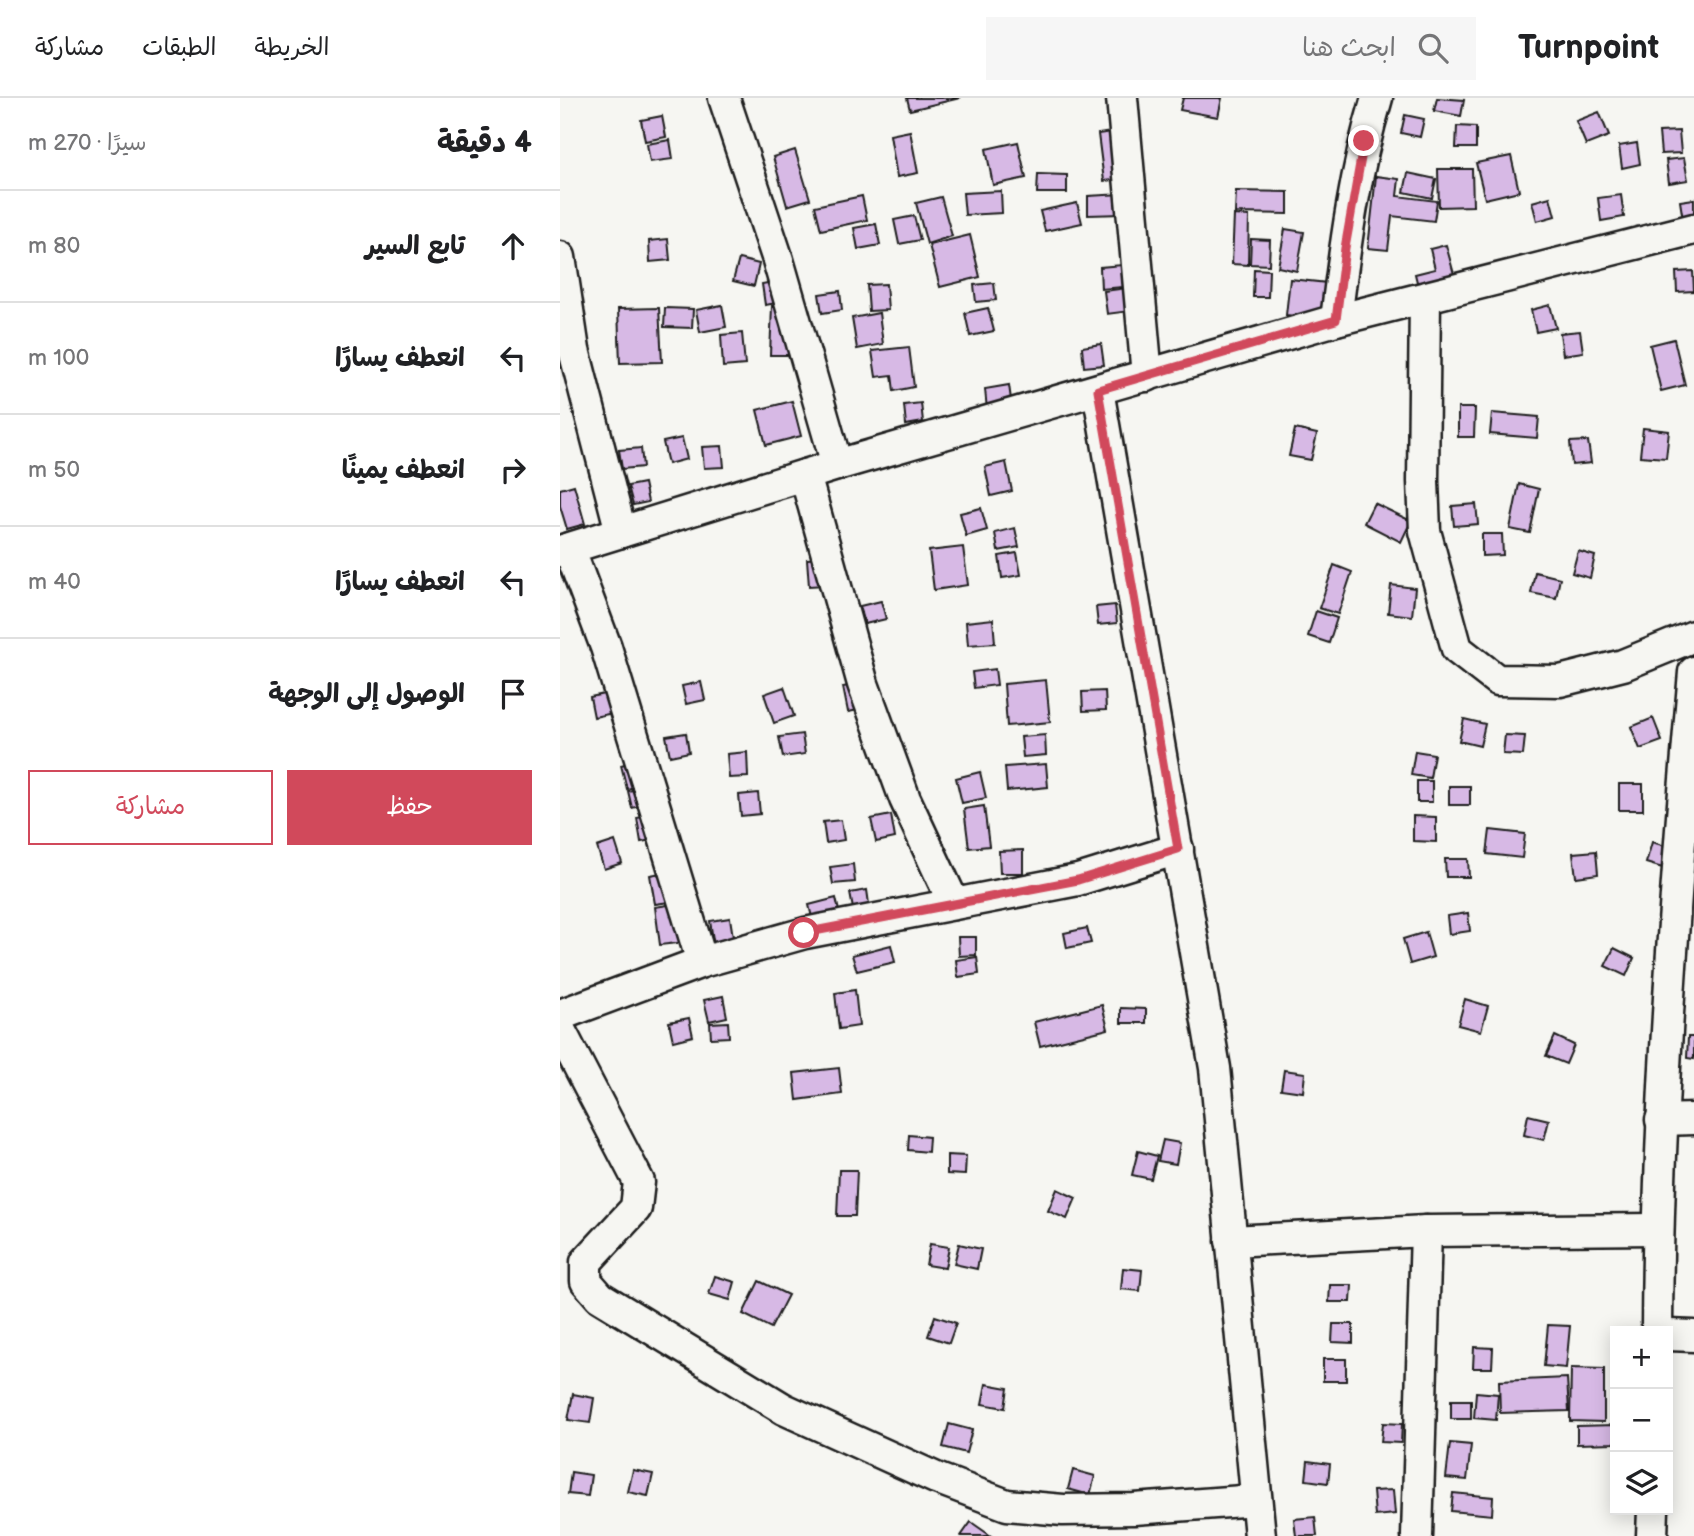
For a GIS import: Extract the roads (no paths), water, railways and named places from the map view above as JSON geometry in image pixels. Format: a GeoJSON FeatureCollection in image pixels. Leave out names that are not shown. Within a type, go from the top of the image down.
{"type":"FeatureCollection","features":[{"type":"Feature","properties":{"kind":"street"},"geometry":{"type":"LineString","coordinates":[[724,98],[778,260],[837,465]]}},
{"type":"Feature","properties":{"kind":"street"},"geometry":{"type":"LineString","coordinates":[[1122,98],[1147,376]]}},
{"type":"Feature","properties":{"kind":"street"},"geometry":{"type":"LineString","coordinates":[[1336,320],[1347,235],[1364,141],[1377,98]]}},
{"type":"Feature","properties":{"kind":"street"},"geometry":{"type":"LineString","coordinates":[[702,962],[606,647],[564,549],[837,465],[1336,320],[1694,229]]}},
{"type":"Feature","properties":{"kind":"street"},"geometry":{"type":"LineString","coordinates":[[560,257],[575,350],[621,531]]}},
{"type":"Feature","properties":{"kind":"street"},"geometry":{"type":"LineString","coordinates":[[1425,298],[1425,530],[1457,649],[1497,680],[1560,681],[1623,666],[1694,636]]}},
{"type":"Feature","properties":{"kind":"street"},"geometry":{"type":"LineString","coordinates":[[1098,390],[1216,1068],[1260,1536]]}},
{"type":"Feature","properties":{"kind":"street"},"geometry":{"type":"LineString","coordinates":[[806,475],[863,684],[905,799],[954,904]]}},
{"type":"Feature","properties":{"kind":"street"},"geometry":{"type":"LineString","coordinates":[[1657,1326],[1661,1120],[1677,852],[1694,672]]}},
{"type":"Feature","properties":{"kind":"street"},"geometry":{"type":"LineString","coordinates":[[560,1014],[702,962],[804,933],[1078,880],[1178,849]]}},
{"type":"Feature","properties":{"kind":"street"},"geometry":{"type":"LineString","coordinates":[[560,1030],[639,1182],[636,1208],[586,1262],[586,1281],[600,1297],[784,1409],[936,1478],[1007,1505],[1063,1510],[1134,1510],[1256,1500]]}},
{"type":"Feature","properties":{"kind":"street"},"geometry":{"type":"LineString","coordinates":[[1661,1120],[1694,1119]]}},
{"type":"Feature","properties":{"kind":"street"},"geometry":{"type":"LineString","coordinates":[[1231,1241],[1426,1231],[1657,1229]]}},
{"type":"Feature","properties":{"kind":"street"},"geometry":{"type":"LineString","coordinates":[[1417,1536],[1426,1231]]}},
{"type":"Feature","properties":{"kind":"street"},"geometry":{"type":"LineString","coordinates":[[1673,1335],[1694,1336]]}},
{"type":"Feature","properties":{"kind":"street"},"geometry":{"type":"LineString","coordinates":[[1652,1536],[1653,1515]]}}]}
